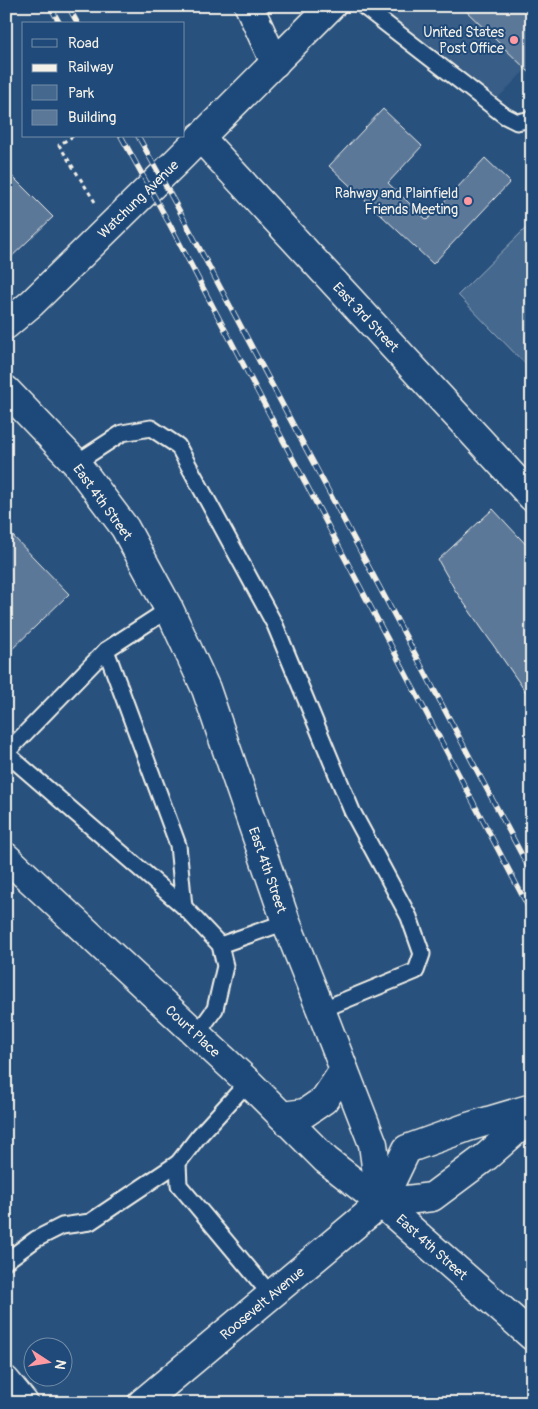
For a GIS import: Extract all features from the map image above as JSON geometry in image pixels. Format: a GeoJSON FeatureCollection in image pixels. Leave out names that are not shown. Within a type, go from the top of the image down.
{"type":"FeatureCollection","features":[{"type":"Feature","properties":{"kind":"street"},"geometry":{"type":"LineString","coordinates":[[249,6],[275,62]]}},
{"type":"Feature","properties":{"kind":"street","name":"Watchung Avenue"},"geometry":{"type":"LineString","coordinates":[[6,325],[32,303],[179,159],[331,6]]}},
{"type":"Feature","properties":{"kind":"street","name":"East 3rd Street"},"geometry":{"type":"LineString","coordinates":[[200,137],[529,488]]}},
{"type":"Feature","properties":{"kind":"street","name":"East 4th Street"},"geometry":{"type":"LineString","coordinates":[[6,390],[76,463],[125,528],[169,609],[206,689],[286,922],[373,1144],[382,1202],[532,1336]]}},
{"type":"Feature","properties":{"kind":"street","name":"Court Place"},"geometry":{"type":"LineString","coordinates":[[6,857],[248,1082],[326,1160],[382,1202]]}},
{"type":"Feature","properties":{"kind":"street"},"geometry":{"type":"LineString","coordinates":[[282,1116],[305,1114],[324,1100],[344,1070]]}},
{"type":"Feature","properties":{"kind":"street","name":"Roosevelt Avenue"},"geometry":{"type":"LineString","coordinates":[[142,1403],[382,1202],[408,1149],[468,1127],[532,1108]]}},
{"type":"Feature","properties":{"kind":"street"},"geometry":{"type":"LineString","coordinates":[[382,1202],[432,1197],[487,1156],[532,1116]]}},
{"type":"Feature","properties":{"kind":"street"},"geometry":{"type":"LineString","coordinates":[[6,1381],[24,1403]]}},
{"type":"Feature","properties":{"kind":"lane"},"geometry":{"type":"LineString","coordinates":[[363,6],[505,116],[517,122],[532,119]]}},
{"type":"Feature","properties":{"kind":"lane"},"geometry":{"type":"LineString","coordinates":[[76,463],[122,433],[151,428],[178,446],[275,626],[352,810],[409,917],[422,954],[416,971],[321,1010]]}},
{"type":"Feature","properties":{"kind":"lane"},"geometry":{"type":"LineString","coordinates":[[169,609],[106,650],[6,753],[184,907],[220,945],[225,966],[215,1009],[197,1034]]}},
{"type":"Feature","properties":{"kind":"lane"},"geometry":{"type":"LineString","coordinates":[[106,650],[178,844],[184,907]]}},
{"type":"Feature","properties":{"kind":"lane"},"geometry":{"type":"LineString","coordinates":[[220,945],[286,922]]}},
{"type":"Feature","properties":{"kind":"lane"},"geometry":{"type":"LineString","coordinates":[[6,1260],[36,1239],[62,1226],[90,1222],[178,1163],[198,1137],[248,1082]]}},
{"type":"Feature","properties":{"kind":"lane"},"geometry":{"type":"LineString","coordinates":[[178,1163],[180,1184],[271,1295]]}},
{"type":"Feature","properties":{"kind":"path"},"geometry":{"type":"LineString","coordinates":[[70,138],[59,145],[110,226]]}},
{"type":"Feature","properties":{"kind":"shaded area"},"geometry":{"type":"Polygon","coordinates":[[[373,6],[532,6],[532,63],[493,103],[373,6]]]}},
{"type":"Feature","properties":{"kind":"green space"},"geometry":{"type":"Polygon","coordinates":[[[532,222],[532,371],[458,295],[532,222]]]}},
{"type":"Feature","properties":{"kind":"building","name":"United States Post Office"},"geometry":{"type":"Polygon","coordinates":[[[461,6],[532,6],[532,75],[461,6]]]}},
{"type":"Feature","properties":{"kind":"building","name":"Rahway and Plainfield Friends Meeting"},"geometry":{"type":"Polygon","coordinates":[[[383,109],[422,146],[388,183],[427,220],[485,158],[510,182],[433,264],[329,166],[383,109]]]}},
{"type":"Feature","properties":{"kind":"building"},"geometry":{"type":"Polygon","coordinates":[[[6,170],[53,217],[6,262],[6,170]]]}},
{"type":"Feature","properties":{"kind":"building"},"geometry":{"type":"Polygon","coordinates":[[[493,509],[532,551],[532,701],[455,590],[438,560],[493,509]]]}},
{"type":"Feature","properties":{"kind":"building"},"geometry":{"type":"Polygon","coordinates":[[[6,529],[69,594],[6,655],[6,529]]]}},
{"type":"Feature","properties":{"kind":"railway"},"geometry":{"type":"LineString","coordinates":[[50,6],[59,22]]}},
{"type":"Feature","properties":{"kind":"railway"},"geometry":{"type":"LineString","coordinates":[[68,6],[77,22]]}},
{"type":"Feature","properties":{"kind":"railway"},"geometry":{"type":"LineString","coordinates":[[122,138],[170,225],[532,914]]}},
{"type":"Feature","properties":{"kind":"railway"},"geometry":{"type":"LineString","coordinates":[[139,138],[532,874]]}},
{"type":"Feature","properties":{"kind":"place","name":"United States Post Office"},"geometry":{"type":"Point","coordinates":[514,40]}},
{"type":"Feature","properties":{"kind":"place","name":"Rahway and Plainfield Friends Meeting"},"geometry":{"type":"Point","coordinates":[468,201]}}]}
